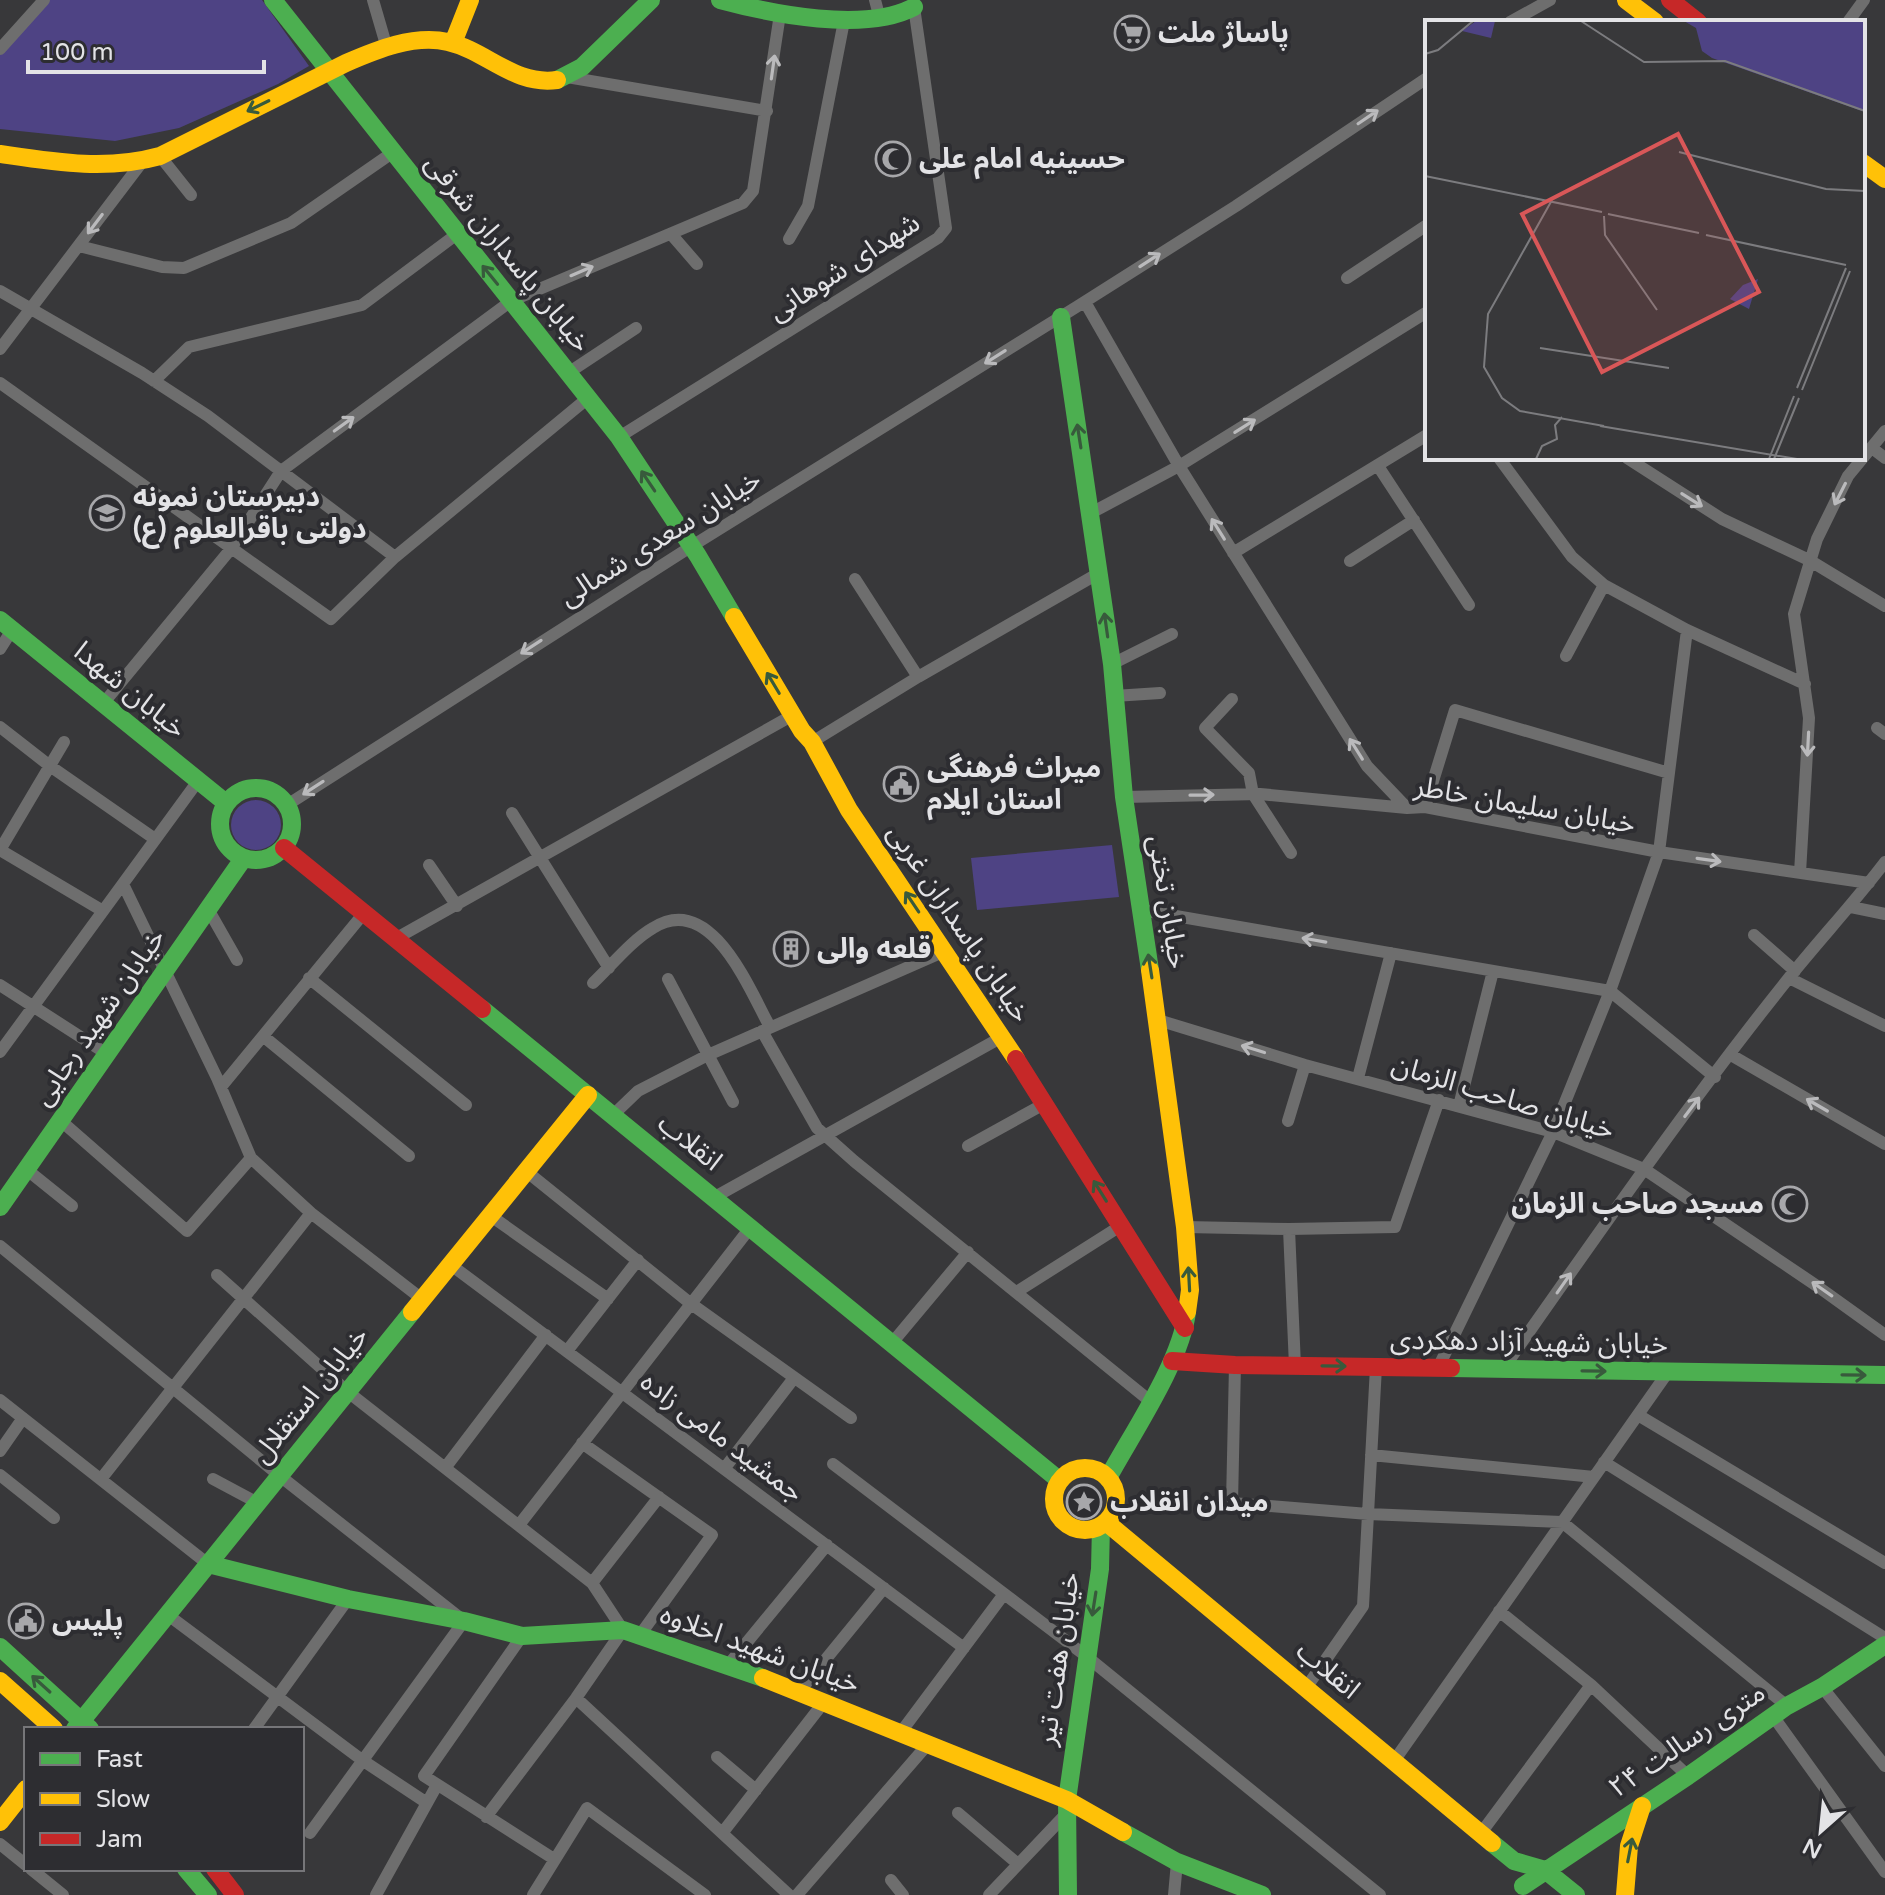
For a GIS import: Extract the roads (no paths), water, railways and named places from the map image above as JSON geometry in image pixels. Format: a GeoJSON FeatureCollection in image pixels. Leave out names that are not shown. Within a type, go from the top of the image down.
{"type":"FeatureCollection","features":[{"type":"Feature","properties":{"kind":"street"},"geometry":{"type":"LineString","coordinates":[[0,49],[44,0]]}},
{"type":"Feature","properties":{"kind":"street","name":"خیابان پاسداران شرقی"},"geometry":{"type":"LineString","coordinates":[[273,0],[619,437],[692,546]]}},
{"type":"Feature","properties":{"kind":"street"},"geometry":{"type":"LineString","coordinates":[[373,0],[387,48]]}},
{"type":"Feature","properties":{"kind":"street"},"geometry":{"type":"LineString","coordinates":[[453,43],[470,0]]}},
{"type":"Feature","properties":{"kind":"street"},"geometry":{"type":"LineString","coordinates":[[0,154],[112,166],[151,159],[328,71],[387,48],[430,40],[453,43],[506,71],[551,82],[567,77],[587,64],[650,0]]}},
{"type":"Feature","properties":{"kind":"street"},"geometry":{"type":"LineString","coordinates":[[720,0],[780,14],[861,22],[914,7]]}},
{"type":"Feature","properties":{"kind":"street"},"geometry":{"type":"LineString","coordinates":[[875,0],[880,19]]}},
{"type":"Feature","properties":{"kind":"street"},"geometry":{"type":"LineString","coordinates":[[1514,20],[1550,0]]}},
{"type":"Feature","properties":{"kind":"street"},"geometry":{"type":"LineString","coordinates":[[1626,0],[1652,20]]}},
{"type":"Feature","properties":{"kind":"street"},"geometry":{"type":"LineString","coordinates":[[1670,0],[1695,20]]}},
{"type":"Feature","properties":{"kind":"street"},"geometry":{"type":"LineString","coordinates":[[1849,20],[1864,0]]}},
{"type":"Feature","properties":{"kind":"street","name":"شهدای شوهانی"},"geometry":{"type":"LineString","coordinates":[[619,437],[938,238],[946,228],[914,7]]}},
{"type":"Feature","properties":{"kind":"street"},"geometry":{"type":"LineString","coordinates":[[102,705],[230,550],[281,471],[511,301],[743,203],[753,191],[780,14]]}},
{"type":"Feature","properties":{"kind":"street"},"geometry":{"type":"LineString","coordinates":[[789,239],[808,206],[844,21]]}},
{"type":"Feature","properties":{"kind":"street"},"geometry":{"type":"LineString","coordinates":[[567,77],[767,111]]}},
{"type":"Feature","properties":{"kind":"street","name":"خیابان سعدی شمالی"},"geometry":{"type":"LineString","coordinates":[[287,805],[692,546],[1236,206],[1425,79]]}},
{"type":"Feature","properties":{"kind":"street"},"geometry":{"type":"LineString","coordinates":[[79,246],[162,267],[184,268],[291,223],[392,153]]}},
{"type":"Feature","properties":{"kind":"street"},"geometry":{"type":"LineString","coordinates":[[151,159],[191,195]]}},
{"type":"Feature","properties":{"kind":"street"},"geometry":{"type":"LineString","coordinates":[[0,349],[151,159]]}},
{"type":"Feature","properties":{"kind":"street"},"geometry":{"type":"LineString","coordinates":[[1865,164],[1885,179]]}},
{"type":"Feature","properties":{"kind":"street"},"geometry":{"type":"LineString","coordinates":[[1347,278],[1425,226]]}},
{"type":"Feature","properties":{"kind":"street"},"geometry":{"type":"LineString","coordinates":[[154,381],[189,347],[362,305],[457,234]]}},
{"type":"Feature","properties":{"kind":"street"},"geometry":{"type":"LineString","coordinates":[[671,234],[697,264]]}},
{"type":"Feature","properties":{"kind":"street"},"geometry":{"type":"LineString","coordinates":[[0,291],[208,416],[395,557]]}},
{"type":"Feature","properties":{"kind":"street"},"geometry":{"type":"LineString","coordinates":[[1085,302],[1179,466],[1367,766],[1407,808]]}},
{"type":"Feature","properties":{"kind":"street"},"geometry":{"type":"LineString","coordinates":[[1091,513],[1179,466],[1425,313]]}},
{"type":"Feature","properties":{"kind":"street","name":"خیابان تختی"},"geometry":{"type":"LineString","coordinates":[[1061,317],[1112,664],[1124,797],[1158,1020],[1185,1227],[1190,1290],[1185,1328],[1172,1361],[1108,1478]]}},
{"type":"Feature","properties":{"kind":"street"},"geometry":{"type":"LineString","coordinates":[[568,373],[636,328]]}},
{"type":"Feature","properties":{"kind":"street"},"geometry":{"type":"LineString","coordinates":[[0,383],[230,550],[331,619],[395,557],[588,398]]}},
{"type":"Feature","properties":{"kind":"street"},"geometry":{"type":"LineString","coordinates":[[1865,456],[1885,431]]}},
{"type":"Feature","properties":{"kind":"street"},"geometry":{"type":"LineString","coordinates":[[1233,553],[1425,436]]}},
{"type":"Feature","properties":{"kind":"street"},"geometry":{"type":"LineString","coordinates":[[1872,448],[1885,458]]}},
{"type":"Feature","properties":{"kind":"street"},"geometry":{"type":"LineString","coordinates":[[1500,460],[1572,557],[1604,585],[1687,630],[1805,684]]}},
{"type":"Feature","properties":{"kind":"street"},"geometry":{"type":"LineString","coordinates":[[1630,460],[1722,519],[1809,560],[1885,606]]}},
{"type":"Feature","properties":{"kind":"street"},"geometry":{"type":"LineString","coordinates":[[1800,873],[1809,718],[1794,614],[1817,539],[1848,476],[1862,460]]}},
{"type":"Feature","properties":{"kind":"street"},"geometry":{"type":"LineString","coordinates":[[1378,466],[1469,605]]}},
{"type":"Feature","properties":{"kind":"street"},"geometry":{"type":"LineString","coordinates":[[1350,561],[1414,520]]}},
{"type":"Feature","properties":{"kind":"street","name":"خیابان پاسداران غربی"},"geometry":{"type":"LineString","coordinates":[[692,546],[812,742],[849,810],[1002,1037],[1185,1328]]}},
{"type":"Feature","properties":{"kind":"street"},"geometry":{"type":"LineString","coordinates":[[812,742],[1099,573]]}},
{"type":"Feature","properties":{"kind":"street"},"geometry":{"type":"LineString","coordinates":[[855,579],[918,677]]}},
{"type":"Feature","properties":{"kind":"street"},"geometry":{"type":"LineString","coordinates":[[1566,656],[1604,585]]}},
{"type":"Feature","properties":{"kind":"street"},"geometry":{"type":"LineString","coordinates":[[0,649],[6,625]]}},
{"type":"Feature","properties":{"kind":"street","name":"خیابان شهدا"},"geometry":{"type":"LineString","coordinates":[[6,625],[226,803]]}},
{"type":"Feature","properties":{"kind":"street"},"geometry":{"type":"LineString","coordinates":[[1438,1368],[1553,1132],[1610,991],[1659,852],[1687,630]]}},
{"type":"Feature","properties":{"kind":"street"},"geometry":{"type":"LineString","coordinates":[[1112,664],[1172,634]]}},
{"type":"Feature","properties":{"kind":"street"},"geometry":{"type":"LineString","coordinates":[[1114,696],[1160,693]]}},
{"type":"Feature","properties":{"kind":"street"},"geometry":{"type":"LineString","coordinates":[[1232,699],[1205,728],[1249,773],[1253,794],[1291,853]]}},
{"type":"Feature","properties":{"kind":"street"},"geometry":{"type":"LineString","coordinates":[[1425,807],[1455,710],[1669,773]]}},
{"type":"Feature","properties":{"kind":"street"},"geometry":{"type":"LineString","coordinates":[[395,939],[793,715]]}},
{"type":"Feature","properties":{"kind":"street"},"geometry":{"type":"LineString","coordinates":[[0,727],[155,839]]}},
{"type":"Feature","properties":{"kind":"street"},"geometry":{"type":"LineString","coordinates":[[64,742],[0,850],[103,911]]}},
{"type":"Feature","properties":{"kind":"street"},"geometry":{"type":"LineString","coordinates":[[1,1047],[198,781]]}},
{"type":"Feature","properties":{"kind":"street"},"geometry":{"type":"LineString","coordinates":[[250,788],[264,789],[277,795],[287,805],[292,819],[291,834],[284,848],[273,857],[258,861],[243,859],[231,852],[223,841],[219,828],[220,815],[236,793],[250,788]]}},
{"type":"Feature","properties":{"kind":"street","name":"خیابان سلیمان خاطر"},"geometry":{"type":"LineString","coordinates":[[1124,797],[1253,794],[1425,807],[1659,852],[1869,883]]}},
{"type":"Feature","properties":{"kind":"street"},"geometry":{"type":"LineString","coordinates":[[512,813],[609,968]]}},
{"type":"Feature","properties":{"kind":"street","name":"انقلاب"},"geometry":{"type":"LineString","coordinates":[[284,848],[1059,1480]]}},
{"type":"Feature","properties":{"kind":"street","name":"خیابان شهید رجایی"},"geometry":{"type":"LineString","coordinates":[[0,1207],[243,859]]}},
{"type":"Feature","properties":{"kind":"street"},"geometry":{"type":"LineString","coordinates":[[1503,1369],[1644,1169],[1792,975],[1885,862]]}},
{"type":"Feature","properties":{"kind":"street"},"geometry":{"type":"LineString","coordinates":[[429,865],[457,906]]}},
{"type":"Feature","properties":{"kind":"street"},"geometry":{"type":"LineString","coordinates":[[123,884],[221,1087],[251,1158],[311,1213],[422,1299]]}},
{"type":"Feature","properties":{"kind":"street"},"geometry":{"type":"LineString","coordinates":[[1851,907],[1885,914]]}},
{"type":"Feature","properties":{"kind":"street"},"geometry":{"type":"LineString","coordinates":[[208,909],[237,960]]}},
{"type":"Feature","properties":{"kind":"street"},"geometry":{"type":"LineString","coordinates":[[1141,910],[1610,991],[1715,1077]]}},
{"type":"Feature","properties":{"kind":"street"},"geometry":{"type":"LineString","coordinates":[[221,1087],[364,913]]}},
{"type":"Feature","properties":{"kind":"street"},"geometry":{"type":"LineString","coordinates":[[593,983],[653,928],[683,919],[700,924],[717,938],[741,974],[817,1128],[1150,1401]]}},
{"type":"Feature","properties":{"kind":"street"},"geometry":{"type":"LineString","coordinates":[[1754,935],[1792,975],[1885,1026]]}},
{"type":"Feature","properties":{"kind":"street"},"geometry":{"type":"LineString","coordinates":[[612,1116],[638,1091],[708,1055],[945,951]]}},
{"type":"Feature","properties":{"kind":"street"},"geometry":{"type":"LineString","coordinates":[[1358,1078],[1391,953]]}},
{"type":"Feature","properties":{"kind":"street"},"geometry":{"type":"LineString","coordinates":[[1459,1106],[1493,971]]}},
{"type":"Feature","properties":{"kind":"street"},"geometry":{"type":"LineString","coordinates":[[309,978],[466,1105]]}},
{"type":"Feature","properties":{"kind":"street"},"geometry":{"type":"LineString","coordinates":[[668,979],[733,1102]]}},
{"type":"Feature","properties":{"kind":"street"},"geometry":{"type":"LineString","coordinates":[[0,985],[107,1054]]}},
{"type":"Feature","properties":{"kind":"street","name":"خیابان صاحب الزمان"},"geometry":{"type":"LineString","coordinates":[[1158,1020],[1305,1065],[1553,1132],[1644,1169],[1885,1335]]}},
{"type":"Feature","properties":{"kind":"street"},"geometry":{"type":"LineString","coordinates":[[263,1036],[409,1156]]}},
{"type":"Feature","properties":{"kind":"street"},"geometry":{"type":"LineString","coordinates":[[713,1198],[1002,1037]]}},
{"type":"Feature","properties":{"kind":"street"},"geometry":{"type":"LineString","coordinates":[[1731,1055],[1885,1144]]}},
{"type":"Feature","properties":{"kind":"street"},"geometry":{"type":"LineString","coordinates":[[1288,1121],[1305,1065]]}},
{"type":"Feature","properties":{"kind":"street","name":"خیابان استقلال"},"geometry":{"type":"LineString","coordinates":[[82,1726],[208,1564],[588,1095]]}},
{"type":"Feature","properties":{"kind":"street"},"geometry":{"type":"LineString","coordinates":[[1185,1227],[1395,1227],[1439,1100]]}},
{"type":"Feature","properties":{"kind":"street"},"geometry":{"type":"LineString","coordinates":[[968,1146],[1044,1104]]}},
{"type":"Feature","properties":{"kind":"street"},"geometry":{"type":"LineString","coordinates":[[60,1120],[187,1231],[251,1158]]}},
{"type":"Feature","properties":{"kind":"street"},"geometry":{"type":"LineString","coordinates":[[26,1169],[72,1206]]}},
{"type":"Feature","properties":{"kind":"street"},"geometry":{"type":"LineString","coordinates":[[526,1171],[690,1303],[851,1418]]}},
{"type":"Feature","properties":{"kind":"street"},"geometry":{"type":"LineString","coordinates":[[101,1479],[311,1213]]}},
{"type":"Feature","properties":{"kind":"street"},"geometry":{"type":"LineString","coordinates":[[491,1216],[608,1299]]}},
{"type":"Feature","properties":{"kind":"street"},"geometry":{"type":"LineString","coordinates":[[1018,1291],[1122,1225]]}},
{"type":"Feature","properties":{"kind":"street"},"geometry":{"type":"LineString","coordinates":[[519,1525],[750,1228]]}},
{"type":"Feature","properties":{"kind":"street"},"geometry":{"type":"LineString","coordinates":[[1289,1229],[1295,1366]]}},
{"type":"Feature","properties":{"kind":"street"},"geometry":{"type":"LineString","coordinates":[[0,1246],[280,1476],[464,1621],[310,1833]]}},
{"type":"Feature","properties":{"kind":"street"},"geometry":{"type":"LineString","coordinates":[[892,1343],[968,1252]]}},
{"type":"Feature","properties":{"kind":"street"},"geometry":{"type":"LineString","coordinates":[[567,1351],[638,1260]]}},
{"type":"Feature","properties":{"kind":"street","name":"جمشید مامی زاده"},"geometry":{"type":"LineString","coordinates":[[451,1265],[964,1648]]}},
{"type":"Feature","properties":{"kind":"street"},"geometry":{"type":"LineString","coordinates":[[217,1275],[348,1392],[592,1583],[631,1632]]}},
{"type":"Feature","properties":{"kind":"street"},"geometry":{"type":"LineString","coordinates":[[445,1468],[546,1335]]}},
{"type":"Feature","properties":{"kind":"street","name":"خیابان شهید آزاد دهکردی"},"geometry":{"type":"LineString","coordinates":[[1172,1361],[1235,1365],[1885,1375]]}},
{"type":"Feature","properties":{"kind":"street"},"geometry":{"type":"LineString","coordinates":[[1235,1365],[1232,1503],[1368,1514],[1562,1522],[1780,1711],[1885,1872]]}},
{"type":"Feature","properties":{"kind":"street"},"geometry":{"type":"LineString","coordinates":[[1306,1688],[1363,1606],[1376,1367]]}},
{"type":"Feature","properties":{"kind":"street"},"geometry":{"type":"LineString","coordinates":[[1394,1761],[1668,1372]]}},
{"type":"Feature","properties":{"kind":"street"},"geometry":{"type":"LineString","coordinates":[[724,1469],[794,1378]]}},
{"type":"Feature","properties":{"kind":"street"},"geometry":{"type":"LineString","coordinates":[[0,1400],[208,1564]]}},
{"type":"Feature","properties":{"kind":"street"},"geometry":{"type":"LineString","coordinates":[[1638,1415],[1885,1563]]}},
{"type":"Feature","properties":{"kind":"street"},"geometry":{"type":"LineString","coordinates":[[0,1451],[23,1418]]}},
{"type":"Feature","properties":{"kind":"street"},"geometry":{"type":"LineString","coordinates":[[486,1817],[576,1698],[712,1535],[582,1443]]}},
{"type":"Feature","properties":{"kind":"street"},"geometry":{"type":"LineString","coordinates":[[1371,1455],[1594,1477]]}},
{"type":"Feature","properties":{"kind":"street"},"geometry":{"type":"LineString","coordinates":[[1604,1462],[1885,1638]]}},
{"type":"Feature","properties":{"kind":"street"},"geometry":{"type":"LineString","coordinates":[[833,1464],[1086,1656],[1380,1895]]}},
{"type":"Feature","properties":{"kind":"street"},"geometry":{"type":"LineString","coordinates":[[1086,1467],[1108,1478],[1116,1499],[1112,1515],[1103,1524],[1080,1530],[1061,1520],[1053,1500],[1059,1480],[1067,1473],[1086,1467]]}},
{"type":"Feature","properties":{"kind":"street"},"geometry":{"type":"LineString","coordinates":[[0,1475],[54,1518]]}},
{"type":"Feature","properties":{"kind":"street"},"geometry":{"type":"LineString","coordinates":[[213,1479],[258,1503]]}},
{"type":"Feature","properties":{"kind":"street"},"geometry":{"type":"LineString","coordinates":[[592,1583],[659,1497]]}},
{"type":"Feature","properties":{"kind":"street","name":"انقلاب"},"geometry":{"type":"LineString","coordinates":[[1103,1524],[1514,1861],[1545,1870]]}},
{"type":"Feature","properties":{"kind":"street","name":"خیابان هفت تیر"},"geometry":{"type":"LineString","coordinates":[[1068,1895],[1067,1807],[1100,1569],[1103,1524]]}},
{"type":"Feature","properties":{"kind":"street"},"geometry":{"type":"LineString","coordinates":[[729,1664],[827,1545]]}},
{"type":"Feature","properties":{"kind":"street","name":"خیابان شهید اخلاوه"},"geometry":{"type":"LineString","coordinates":[[208,1564],[348,1599],[464,1621],[522,1636],[631,1632],[729,1664],[901,1732],[1067,1807],[1177,1862],[1262,1895]]}},
{"type":"Feature","properties":{"kind":"street"},"geometry":{"type":"LineString","coordinates":[[799,1692],[884,1588]]}},
{"type":"Feature","properties":{"kind":"street"},"geometry":{"type":"LineString","coordinates":[[901,1732],[1004,1594]]}},
{"type":"Feature","properties":{"kind":"street"},"geometry":{"type":"LineString","coordinates":[[255,1727],[348,1599]]}},
{"type":"Feature","properties":{"kind":"street"},"geometry":{"type":"LineString","coordinates":[[1499,1611],[1591,1685],[1688,1776]]}},
{"type":"Feature","properties":{"kind":"street"},"geometry":{"type":"LineString","coordinates":[[168,1615],[362,1760],[427,1803]]}},
{"type":"Feature","properties":{"kind":"street"},"geometry":{"type":"LineString","coordinates":[[522,1636],[424,1776],[554,1859]]}},
{"type":"Feature","properties":{"kind":"street","name":"۲۴ متری رسالت"},"geometry":{"type":"LineString","coordinates":[[1523,1892],[1545,1870],[1780,1711],[1885,1645]]}},
{"type":"Feature","properties":{"kind":"street"},"geometry":{"type":"LineString","coordinates":[[0,1647],[82,1726]]}},
{"type":"Feature","properties":{"kind":"street"},"geometry":{"type":"LineString","coordinates":[[0,1681],[52,1727]]}},
{"type":"Feature","properties":{"kind":"street"},"geometry":{"type":"LineString","coordinates":[[1481,1833],[1591,1685]]}},
{"type":"Feature","properties":{"kind":"street"},"geometry":{"type":"LineString","coordinates":[[1822,1687],[1885,1766]]}},
{"type":"Feature","properties":{"kind":"street"},"geometry":{"type":"LineString","coordinates":[[576,1698],[789,1895]]}},
{"type":"Feature","properties":{"kind":"street"},"geometry":{"type":"LineString","coordinates":[[723,1832],[824,1702]]}},
{"type":"Feature","properties":{"kind":"street"},"geometry":{"type":"LineString","coordinates":[[797,1895],[928,1744]]}},
{"type":"Feature","properties":{"kind":"street"},"geometry":{"type":"LineString","coordinates":[[717,1757],[756,1790]]}},
{"type":"Feature","properties":{"kind":"street"},"geometry":{"type":"LineString","coordinates":[[376,1895],[437,1785]]}},
{"type":"Feature","properties":{"kind":"street"},"geometry":{"type":"LineString","coordinates":[[0,1822],[24,1792]]}},
{"type":"Feature","properties":{"kind":"street"},"geometry":{"type":"LineString","coordinates":[[1625,1895],[1629,1846],[1642,1806]]}},
{"type":"Feature","properties":{"kind":"street"},"geometry":{"type":"LineString","coordinates":[[989,1895],[1067,1807]]}},
{"type":"Feature","properties":{"kind":"street"},"geometry":{"type":"LineString","coordinates":[[533,1895],[587,1808],[705,1895]]}},
{"type":"Feature","properties":{"kind":"street"},"geometry":{"type":"LineString","coordinates":[[958,1813],[1018,1864]]}},
{"type":"Feature","properties":{"kind":"street"},"geometry":{"type":"LineString","coordinates":[[0,1844],[24,1864]]}},
{"type":"Feature","properties":{"kind":"street","name":"انقلاب"},"geometry":{"type":"LineString","coordinates":[[1514,1861],[1523,1892]]}},
{"type":"Feature","properties":{"kind":"street"},"geometry":{"type":"LineString","coordinates":[[1174,1895],[1177,1862]]}},
{"type":"Feature","properties":{"kind":"street"},"geometry":{"type":"LineString","coordinates":[[1545,1870],[1576,1895]]}},
{"type":"Feature","properties":{"kind":"street"},"geometry":{"type":"LineString","coordinates":[[33,1871],[63,1895]]}},
{"type":"Feature","properties":{"kind":"street"},"geometry":{"type":"LineString","coordinates":[[188,1871],[208,1895]]}},
{"type":"Feature","properties":{"kind":"street"},"geometry":{"type":"LineString","coordinates":[[217,1871],[235,1895]]}},
{"type":"Feature","properties":{"kind":"street"},"geometry":{"type":"LineString","coordinates":[[891,1880],[903,1895]]}},
{"type":"Feature","properties":{"kind":"place","name":"پاساژ ملت"},"geometry":{"type":"Point","coordinates":[1132,33]}},
{"type":"Feature","properties":{"kind":"place","name":"حسینیه امام علی"},"geometry":{"type":"Point","coordinates":[893,159]}},
{"type":"Feature","properties":{"kind":"place","name":"دبیرستان نمونه دولتی باقرالعلوم (ع)"},"geometry":{"type":"Point","coordinates":[107,513]}},
{"type":"Feature","properties":{"kind":"place","name":"میراث فرهنگی استان ایلام"},"geometry":{"type":"Point","coordinates":[901,784]}},
{"type":"Feature","properties":{"kind":"place","name":"قلعه والی"},"geometry":{"type":"Point","coordinates":[791,949]}},
{"type":"Feature","properties":{"kind":"place","name":"مسجد صاحب الزمان"},"geometry":{"type":"Point","coordinates":[1790,1204]}},
{"type":"Feature","properties":{"kind":"place","name":"میدان انقلاب"},"geometry":{"type":"Point","coordinates":[1084,1502]}},
{"type":"Feature","properties":{"kind":"place","name":"پلیس"},"geometry":{"type":"Point","coordinates":[26,1621]}}]}
